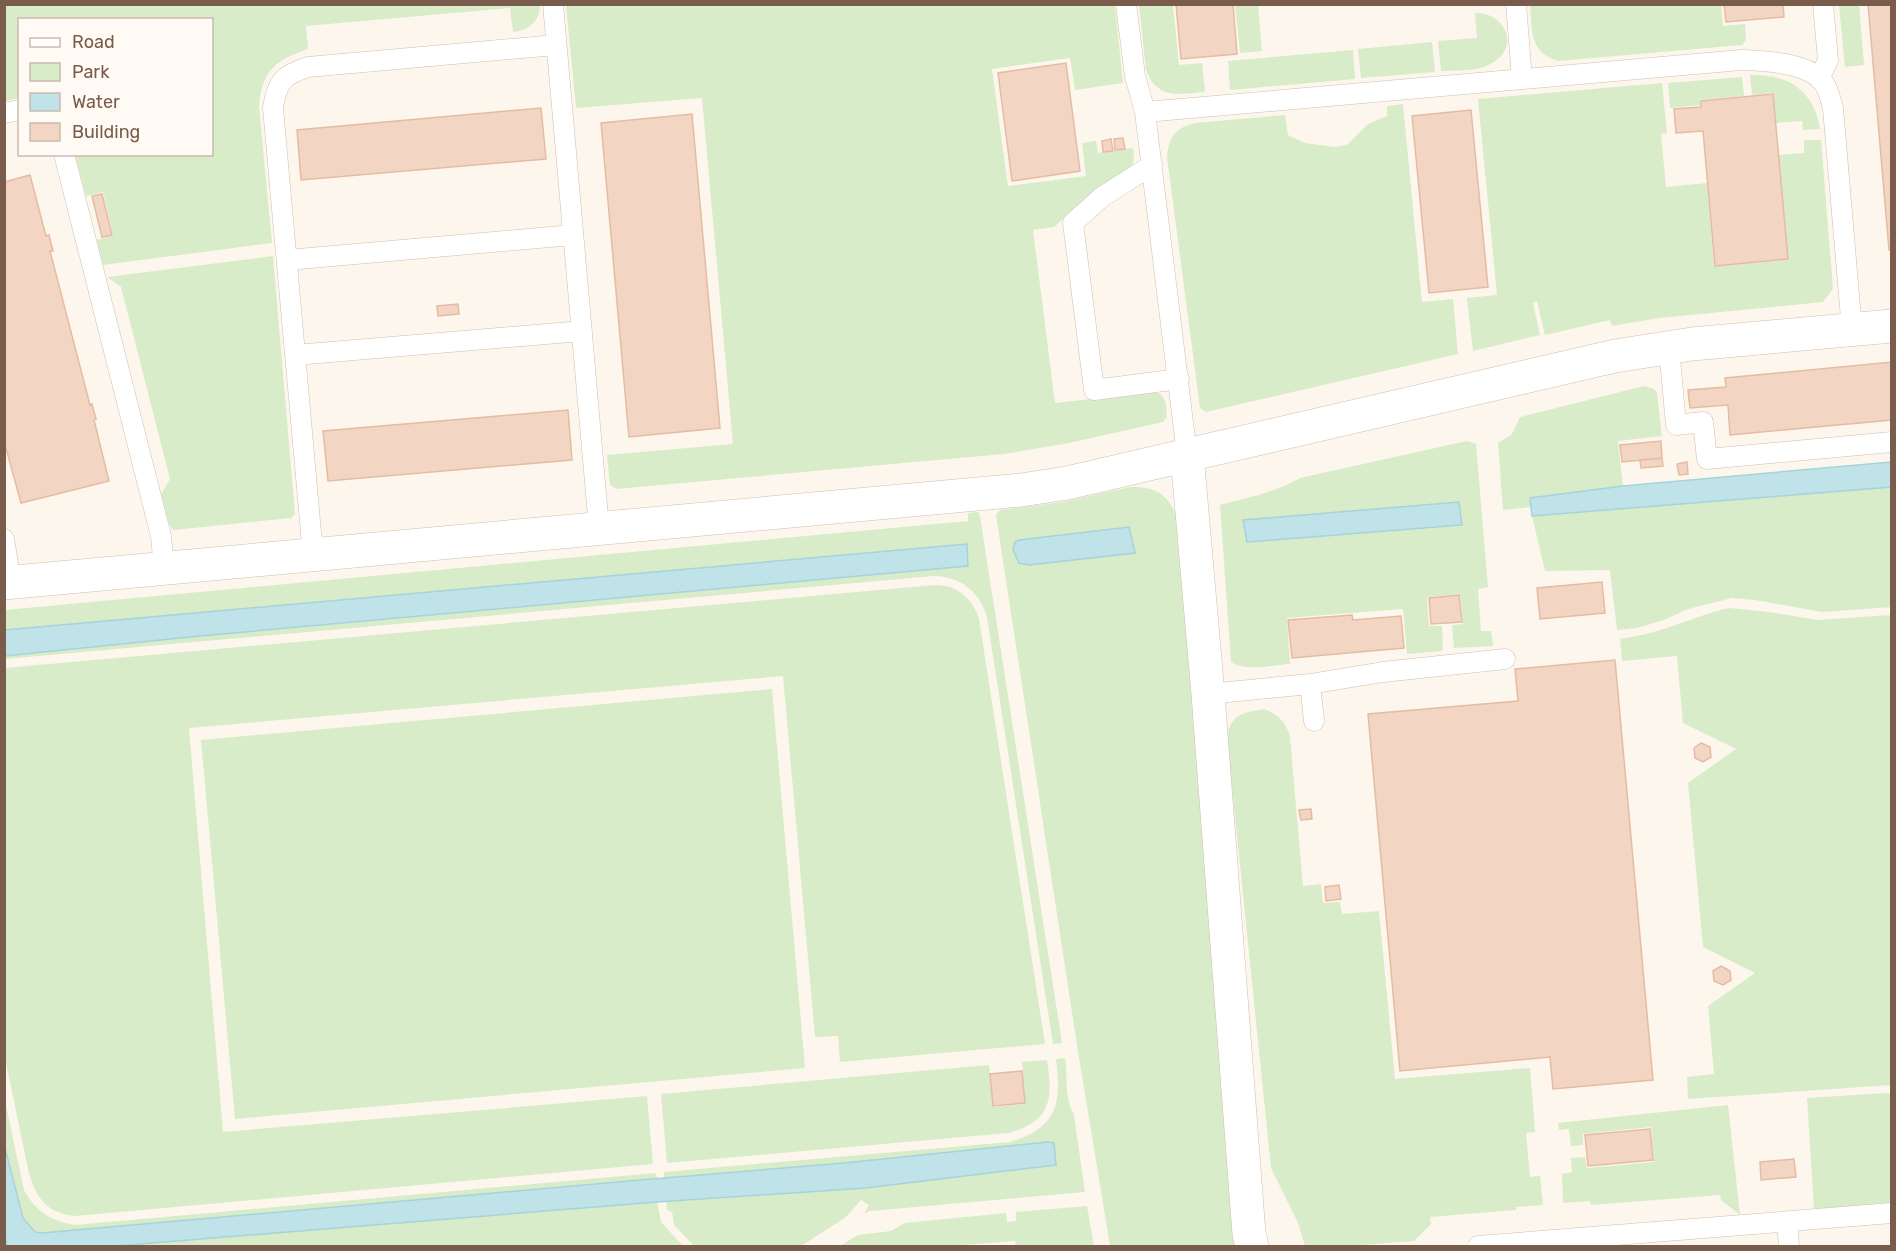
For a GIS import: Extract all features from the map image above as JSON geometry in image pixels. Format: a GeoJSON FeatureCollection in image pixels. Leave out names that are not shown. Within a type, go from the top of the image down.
{"type":"FeatureCollection","features":[{"type":"Feature","properties":{"kind":"street"},"geometry":{"type":"LineString","coordinates":[[8,583],[1021,490],[1067,483],[1609,357],[1669,348],[1892,326]]}},
{"type":"Feature","properties":{"kind":"street"},"geometry":{"type":"LineString","coordinates":[[1187,455],[1208,694],[1249,1233],[1252,1246]]}},
{"type":"Feature","properties":{"kind":"lane"},"geometry":{"type":"LineString","coordinates":[[553,4],[599,528]]}},
{"type":"Feature","properties":{"kind":"lane"},"geometry":{"type":"LineString","coordinates":[[1126,4],[1135,76],[1145,112],[1187,455]]}},
{"type":"Feature","properties":{"kind":"lane"},"geometry":{"type":"LineString","coordinates":[[1516,4],[1522,79]]}},
{"type":"Feature","properties":{"kind":"lane"},"geometry":{"type":"LineString","coordinates":[[1819,79],[1828,60],[1823,4]]}},
{"type":"Feature","properties":{"kind":"lane"},"geometry":{"type":"LineString","coordinates":[[313,555],[273,108],[281,81],[293,72],[308,67],[556,45]]}},
{"type":"Feature","properties":{"kind":"lane"},"geometry":{"type":"LineString","coordinates":[[1145,112],[1741,60],[1782,62],[1807,70],[1825,84],[1833,108],[1852,330]]}},
{"type":"Feature","properties":{"kind":"lane"},"geometry":{"type":"LineString","coordinates":[[65,156],[161,536],[164,568]]}},
{"type":"Feature","properties":{"kind":"lane"},"geometry":{"type":"LineString","coordinates":[[1152,165],[1102,197],[1073,223],[1094,390],[1179,379]]}},
{"type":"Feature","properties":{"kind":"lane"},"geometry":{"type":"LineString","coordinates":[[286,260],[573,235]]}},
{"type":"Feature","properties":{"kind":"lane"},"geometry":{"type":"LineString","coordinates":[[295,355],[582,331]]}},
{"type":"Feature","properties":{"kind":"lane"},"geometry":{"type":"LineString","coordinates":[[1669,348],[1676,424],[1703,422],[1707,459],[1892,442]]}},
{"type":"Feature","properties":{"kind":"lane"},"geometry":{"type":"LineString","coordinates":[[4,539],[8,583]]}},
{"type":"Feature","properties":{"kind":"lane"},"geometry":{"type":"LineString","coordinates":[[1208,694],[1310,684],[1383,672],[1505,659]]}},
{"type":"Feature","properties":{"kind":"lane"},"geometry":{"type":"LineString","coordinates":[[1310,684],[1314,721]]}},
{"type":"Feature","properties":{"kind":"lane"},"geometry":{"type":"LineString","coordinates":[[1478,1246],[1628,1240],[1892,1213]]}},
{"type":"Feature","properties":{"kind":"lane"},"geometry":{"type":"LineString","coordinates":[[1787,1222],[1789,1246]]}},
{"type":"Feature","properties":{"kind":"green space"},"geometry":{"type":"Polygon","coordinates":[[[5,4],[540,4],[536,20],[529,27],[513,32],[510,8],[306,26],[308,49],[287,57],[273,68],[263,83],[259,106],[272,243],[103,265],[97,240],[113,235],[103,192],[86,196],[75,156],[213,156],[213,18],[18,18],[18,98],[5,101],[5,4]]]}},
{"type":"Feature","properties":{"kind":"green space"},"geometry":{"type":"Polygon","coordinates":[[[566,5],[1115,5],[1123,83],[1075,90],[1070,58],[992,69],[1008,186],[1086,176],[1082,143],[1096,141],[1098,153],[1133,148],[1132,166],[1095,190],[1054,227],[1033,230],[1055,403],[1155,392],[1164,398],[1167,417],[1163,422],[1069,443],[1004,454],[616,489],[610,485],[607,455],[733,444],[702,98],[576,108],[566,5]]]}},
{"type":"Feature","properties":{"kind":"green space"},"geometry":{"type":"Polygon","coordinates":[[[1139,5],[1173,5],[1179,65],[1202,63],[1205,92],[1170,93],[1163,91],[1151,80],[1146,70],[1139,5]]]}},
{"type":"Feature","properties":{"kind":"green space"},"geometry":{"type":"Polygon","coordinates":[[[1235,5],[1258,5],[1262,51],[1240,53],[1235,5]]]}},
{"type":"Feature","properties":{"kind":"green space"},"geometry":{"type":"Polygon","coordinates":[[[1530,5],[1721,5],[1723,26],[1745,24],[1746,40],[1742,45],[1558,61],[1542,52],[1537,46],[1532,31],[1530,5]]]}},
{"type":"Feature","properties":{"kind":"green space"},"geometry":{"type":"Polygon","coordinates":[[[1839,5],[1859,5],[1864,65],[1845,67],[1839,5]]]}},
{"type":"Feature","properties":{"kind":"green space"},"geometry":{"type":"Polygon","coordinates":[[[1475,13],[1486,14],[1501,24],[1506,32],[1506,48],[1501,56],[1481,68],[1441,71],[1438,41],[1477,38],[1475,13]]]}},
{"type":"Feature","properties":{"kind":"green space"},"geometry":{"type":"Polygon","coordinates":[[[1432,42],[1435,72],[1361,78],[1358,49],[1432,42]]]}},
{"type":"Feature","properties":{"kind":"green space"},"geometry":{"type":"Polygon","coordinates":[[[1353,50],[1355,79],[1230,90],[1228,61],[1353,50]]]}},
{"type":"Feature","properties":{"kind":"green space"},"geometry":{"type":"Polygon","coordinates":[[[1750,75],[1776,78],[1797,87],[1812,104],[1820,129],[1803,130],[1802,121],[1776,123],[1773,93],[1752,95],[1750,75]]]}},
{"type":"Feature","properties":{"kind":"green space"},"geometry":{"type":"Polygon","coordinates":[[[1742,77],[1744,96],[1700,100],[1700,105],[1670,108],[1668,83],[1742,77]]]}},
{"type":"Feature","properties":{"kind":"green space"},"geometry":{"type":"Polygon","coordinates":[[[1662,83],[1667,133],[1661,134],[1666,187],[1707,183],[1714,266],[1788,260],[1779,155],[1804,153],[1804,140],[1821,140],[1833,289],[1823,302],[1659,318],[1612,326],[1610,320],[1545,335],[1537,301],[1533,303],[1540,335],[1473,351],[1467,298],[1497,295],[1478,99],[1662,83]]]}},
{"type":"Feature","properties":{"kind":"green space"},"geometry":{"type":"Polygon","coordinates":[[[1403,104],[1422,302],[1453,299],[1458,354],[1206,412],[1200,408],[1167,157],[1169,144],[1174,134],[1195,123],[1285,115],[1288,135],[1305,143],[1334,147],[1347,145],[1368,124],[1387,116],[1387,106],[1403,104]]]}},
{"type":"Feature","properties":{"kind":"green space"},"geometry":{"type":"Polygon","coordinates":[[[273,256],[295,514],[291,518],[173,530],[169,524],[161,494],[170,479],[121,287],[107,277],[273,256]]]}},
{"type":"Feature","properties":{"kind":"green space"},"geometry":{"type":"Polygon","coordinates":[[[1644,386],[1654,389],[1657,393],[1662,436],[1618,441],[1623,486],[1530,498],[1531,507],[1503,510],[1498,443],[1512,434],[1520,417],[1644,386]]]}},
{"type":"Feature","properties":{"kind":"green space"},"geometry":{"type":"Polygon","coordinates":[[[1467,441],[1476,444],[1488,587],[1478,589],[1481,631],[1491,631],[1493,646],[1454,648],[1452,625],[1463,624],[1460,594],[1427,597],[1429,626],[1442,626],[1442,651],[1407,654],[1403,609],[1287,618],[1290,664],[1245,667],[1231,662],[1220,505],[1271,491],[1300,478],[1467,441]],[[1459,502],[1243,521],[1247,542],[1462,526],[1459,502]]]}},
{"type":"Feature","properties":{"kind":"green space"},"geometry":{"type":"Polygon","coordinates":[[[1130,487],[1147,488],[1155,490],[1166,499],[1178,521],[1236,1246],[1110,1246],[996,515],[1000,510],[1061,502],[1130,487]],[[1129,527],[1019,563],[1029,565],[1134,553],[1129,527]]]}},
{"type":"Feature","properties":{"kind":"green space"},"geometry":{"type":"Polygon","coordinates":[[[1891,487],[1891,607],[1822,612],[1732,598],[1688,609],[1664,620],[1636,628],[1617,630],[1610,570],[1545,571],[1532,516],[1891,487]]]}},
{"type":"Feature","properties":{"kind":"green space"},"geometry":{"type":"Polygon","coordinates":[[[978,512],[1062,1043],[1053,1044],[987,617],[974,593],[968,587],[952,579],[934,576],[5,659],[5,656],[200,636],[968,566],[967,544],[5,630],[5,610],[968,521],[968,513],[978,512]]]}},
{"type":"Feature","properties":{"kind":"green space"},"geometry":{"type":"Polygon","coordinates":[[[935,585],[950,587],[963,594],[973,605],[979,619],[1045,1044],[840,1062],[838,1036],[815,1037],[783,676],[189,728],[223,1132],[647,1096],[653,1164],[75,1216],[56,1211],[38,1195],[28,1169],[4,1053],[5,668],[935,585]]]}},
{"type":"Feature","properties":{"kind":"green space"},"geometry":{"type":"Polygon","coordinates":[[[1729,608],[1818,620],[1891,615],[1891,1085],[1688,1099],[1687,1077],[1714,1074],[1708,1006],[1755,973],[1703,947],[1688,783],[1736,749],[1683,723],[1677,656],[1622,661],[1620,639],[1655,632],[1729,608]]]}},
{"type":"Feature","properties":{"kind":"green space"},"geometry":{"type":"Polygon","coordinates":[[[772,689],[805,1068],[235,1119],[201,740],[772,689]]]}},
{"type":"Feature","properties":{"kind":"green space"},"geometry":{"type":"Polygon","coordinates":[[[1264,709],[1281,720],[1290,737],[1303,886],[1321,884],[1323,903],[1340,902],[1342,914],[1379,911],[1395,1079],[1530,1068],[1535,1132],[1526,1133],[1530,1177],[1540,1176],[1543,1205],[1516,1207],[1516,1210],[1430,1217],[1431,1224],[1414,1241],[1350,1246],[1305,1246],[1298,1223],[1271,1168],[1227,738],[1235,719],[1244,713],[1264,709]]]}},
{"type":"Feature","properties":{"kind":"green space"},"geometry":{"type":"Polygon","coordinates":[[[1065,1058],[1068,1094],[1074,1115],[1085,1192],[870,1211],[864,1214],[869,1205],[861,1200],[846,1217],[801,1246],[694,1246],[674,1225],[672,1212],[667,1210],[666,1202],[866,1188],[914,1181],[844,1163],[664,1178],[664,1172],[1010,1142],[1038,1129],[1053,1112],[1058,1089],[1056,1059],[1065,1058]]]}},
{"type":"Feature","properties":{"kind":"green space"},"geometry":{"type":"Polygon","coordinates":[[[1047,1060],[1050,1086],[1046,1107],[1034,1122],[1008,1133],[667,1163],[661,1094],[989,1065],[993,1107],[1025,1104],[1022,1062],[1047,1060]]]}},
{"type":"Feature","properties":{"kind":"green space"},"geometry":{"type":"Polygon","coordinates":[[[1891,1094],[1891,1203],[1814,1209],[1807,1098],[1891,1094]]]}},
{"type":"Feature","properties":{"kind":"green space"},"geometry":{"type":"Polygon","coordinates":[[[4,1096],[24,1190],[39,1210],[51,1218],[75,1225],[656,1173],[657,1178],[42,1233],[35,1232],[23,1218],[5,1148],[4,1096]]]}},
{"type":"Feature","properties":{"kind":"green space"},"geometry":{"type":"Polygon","coordinates":[[[1728,1105],[1740,1215],[1721,1200],[1720,1195],[1591,1205],[1590,1201],[1563,1203],[1562,1174],[1572,1172],[1571,1158],[1585,1157],[1587,1168],[1654,1162],[1651,1127],[1583,1134],[1583,1145],[1571,1146],[1569,1129],[1559,1130],[1558,1123],[1728,1105]]]}},
{"type":"Feature","properties":{"kind":"green space"},"geometry":{"type":"Polygon","coordinates":[[[657,1202],[661,1222],[683,1246],[116,1246],[657,1202]]]}},
{"type":"Feature","properties":{"kind":"green space"},"geometry":{"type":"Polygon","coordinates":[[[1087,1206],[1094,1246],[1016,1246],[1015,1241],[953,1246],[840,1246],[858,1235],[891,1231],[905,1223],[1006,1213],[1007,1222],[1016,1221],[1016,1212],[1087,1206]]]}},
{"type":"Feature","properties":{"kind":"water"},"geometry":{"type":"Polygon","coordinates":[[[1891,462],[1891,487],[1532,516],[1530,498],[1623,486],[1891,462]]]}},
{"type":"Feature","properties":{"kind":"water"},"geometry":{"type":"Polygon","coordinates":[[[1459,502],[1462,525],[1247,542],[1243,520],[1459,502]]]}},
{"type":"Feature","properties":{"kind":"water"},"geometry":{"type":"Polygon","coordinates":[[[1129,527],[1135,553],[1029,565],[1019,563],[1013,550],[1015,542],[1019,540],[1129,527]]]}},
{"type":"Feature","properties":{"kind":"water"},"geometry":{"type":"Polygon","coordinates":[[[967,544],[968,566],[5,656],[5,630],[967,544]]]}},
{"type":"Feature","properties":{"kind":"water"},"geometry":{"type":"Polygon","coordinates":[[[1054,1143],[1056,1165],[866,1188],[657,1202],[116,1246],[7,1246],[5,1237],[5,1148],[23,1218],[35,1232],[42,1233],[844,1163],[1054,1143]]]}},
{"type":"Feature","properties":{"kind":"building"},"geometry":{"type":"Polygon","coordinates":[[[1176,4],[1233,4],[1237,54],[1181,59],[1176,4]]]}},
{"type":"Feature","properties":{"kind":"building"},"geometry":{"type":"Polygon","coordinates":[[[1724,4],[1783,4],[1784,17],[1726,22],[1724,4]]]}},
{"type":"Feature","properties":{"kind":"building"},"geometry":{"type":"Polygon","coordinates":[[[1868,4],[1892,4],[1892,249],[1889,250],[1868,4]]]}},
{"type":"Feature","properties":{"kind":"building"},"geometry":{"type":"Polygon","coordinates":[[[1066,63],[1080,171],[1012,181],[998,73],[1066,63]]]}},
{"type":"Feature","properties":{"kind":"building"},"geometry":{"type":"Polygon","coordinates":[[[1773,94],[1788,259],[1715,266],[1703,131],[1676,133],[1674,109],[1701,107],[1701,101],[1773,94]]]}},
{"type":"Feature","properties":{"kind":"building"},"geometry":{"type":"Polygon","coordinates":[[[541,108],[546,159],[301,180],[297,130],[541,108]]]}},
{"type":"Feature","properties":{"kind":"building"},"geometry":{"type":"Polygon","coordinates":[[[1471,110],[1488,287],[1429,293],[1412,116],[1471,110]]]}},
{"type":"Feature","properties":{"kind":"building"},"geometry":{"type":"Polygon","coordinates":[[[692,114],[720,428],[629,437],[601,123],[692,114]]]}},
{"type":"Feature","properties":{"kind":"building"},"geometry":{"type":"Polygon","coordinates":[[[1123,138],[1125,149],[1115,150],[1114,139],[1123,138]]]}},
{"type":"Feature","properties":{"kind":"building"},"geometry":{"type":"Polygon","coordinates":[[[1111,139],[1113,151],[1103,152],[1102,141],[1111,139]]]}},
{"type":"Feature","properties":{"kind":"building"},"geometry":{"type":"Polygon","coordinates":[[[30,175],[46,236],[49,235],[53,251],[50,251],[90,405],[92,404],[96,419],[94,420],[109,481],[21,503],[4,441],[4,182],[30,175]]]}},
{"type":"Feature","properties":{"kind":"building"},"geometry":{"type":"Polygon","coordinates":[[[102,194],[112,235],[102,237],[92,196],[102,194]]]}},
{"type":"Feature","properties":{"kind":"building"},"geometry":{"type":"Polygon","coordinates":[[[458,304],[459,314],[438,316],[437,306],[458,304]]]}},
{"type":"Feature","properties":{"kind":"building"},"geometry":{"type":"Polygon","coordinates":[[[1892,362],[1892,420],[1730,435],[1728,405],[1690,408],[1688,390],[1726,387],[1725,378],[1892,362]]]}},
{"type":"Feature","properties":{"kind":"building"},"geometry":{"type":"Polygon","coordinates":[[[568,410],[572,460],[328,481],[323,431],[568,410]]]}},
{"type":"Feature","properties":{"kind":"building"},"geometry":{"type":"Polygon","coordinates":[[[1661,441],[1662,458],[1622,462],[1620,445],[1661,441]]]}},
{"type":"Feature","properties":{"kind":"building"},"geometry":{"type":"Polygon","coordinates":[[[1662,458],[1663,466],[1641,468],[1640,460],[1662,458]]]}},
{"type":"Feature","properties":{"kind":"building"},"geometry":{"type":"Polygon","coordinates":[[[1687,462],[1688,474],[1679,475],[1677,464],[1687,462]]]}},
{"type":"Feature","properties":{"kind":"building"},"geometry":{"type":"Polygon","coordinates":[[[1602,582],[1605,613],[1540,619],[1537,588],[1602,582]]]}},
{"type":"Feature","properties":{"kind":"building"},"geometry":{"type":"Polygon","coordinates":[[[1459,595],[1462,622],[1431,624],[1429,598],[1459,595]]]}},
{"type":"Feature","properties":{"kind":"building"},"geometry":{"type":"Polygon","coordinates":[[[1352,615],[1353,620],[1401,616],[1404,648],[1292,658],[1288,620],[1352,615]]]}},
{"type":"Feature","properties":{"kind":"building"},"geometry":{"type":"Polygon","coordinates":[[[1615,660],[1653,1080],[1553,1089],[1550,1057],[1400,1071],[1368,714],[1518,701],[1515,669],[1615,660]]]}},
{"type":"Feature","properties":{"kind":"building"},"geometry":{"type":"Polygon","coordinates":[[[1701,743],[1710,747],[1711,757],[1703,762],[1695,758],[1694,748],[1701,743]]]}},
{"type":"Feature","properties":{"kind":"building"},"geometry":{"type":"Polygon","coordinates":[[[1311,809],[1312,819],[1301,820],[1299,810],[1311,809]]]}},
{"type":"Feature","properties":{"kind":"building"},"geometry":{"type":"Polygon","coordinates":[[[1339,885],[1341,899],[1326,901],[1325,887],[1339,885]]]}},
{"type":"Feature","properties":{"kind":"building"},"geometry":{"type":"Polygon","coordinates":[[[1721,966],[1730,971],[1731,980],[1723,985],[1714,981],[1713,971],[1721,966]]]}},
{"type":"Feature","properties":{"kind":"building"},"geometry":{"type":"Polygon","coordinates":[[[1022,1071],[1025,1103],[993,1106],[990,1074],[1022,1071]]]}},
{"type":"Feature","properties":{"kind":"building"},"geometry":{"type":"Polygon","coordinates":[[[1650,1129],[1653,1160],[1588,1166],[1585,1135],[1650,1129]]]}},
{"type":"Feature","properties":{"kind":"building"},"geometry":{"type":"Polygon","coordinates":[[[1794,1159],[1796,1177],[1761,1180],[1760,1162],[1794,1159]]]}}]}
